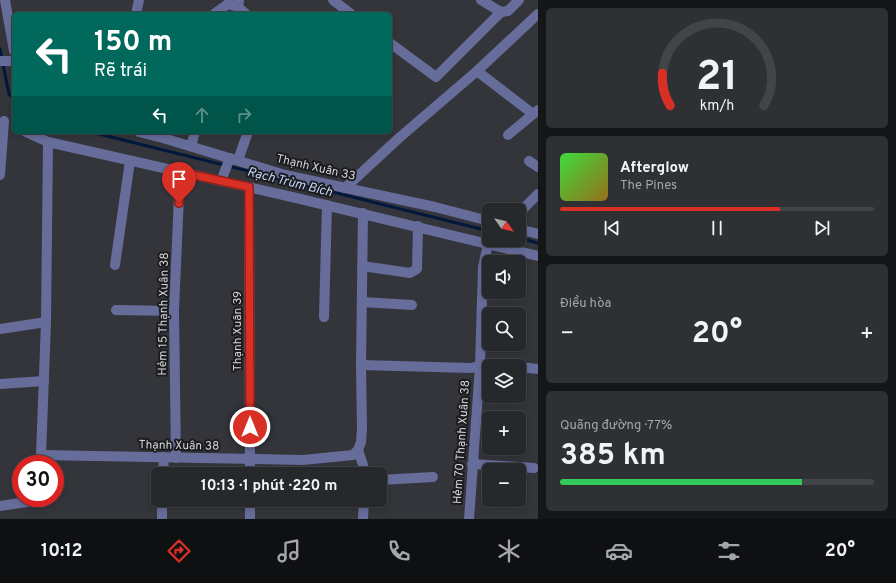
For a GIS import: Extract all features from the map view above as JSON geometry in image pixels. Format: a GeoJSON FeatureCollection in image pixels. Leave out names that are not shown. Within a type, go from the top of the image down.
{"type":"FeatureCollection","features":[{"type":"Feature","properties":{"kind":"street"},"geometry":{"type":"LineString","coordinates":[[5,0],[12,40]]}},
{"type":"Feature","properties":{"kind":"street"},"geometry":{"type":"LineString","coordinates":[[136,12],[139,0]]}},
{"type":"Feature","properties":{"kind":"street"},"geometry":{"type":"LineString","coordinates":[[333,0],[348,12]]}},
{"type":"Feature","properties":{"kind":"street"},"geometry":{"type":"LineString","coordinates":[[481,0],[502,12]]}},
{"type":"Feature","properties":{"kind":"street"},"geometry":{"type":"LineString","coordinates":[[392,44],[436,77],[502,12],[508,10],[519,0]]}},
{"type":"Feature","properties":{"kind":"street"},"geometry":{"type":"LineString","coordinates":[[217,12],[228,4],[238,4],[244,12]]}},
{"type":"Feature","properties":{"kind":"street"},"geometry":{"type":"LineString","coordinates":[[345,188],[399,138],[477,71],[538,14]]}},
{"type":"Feature","properties":{"kind":"street"},"geometry":{"type":"LineString","coordinates":[[0,61],[12,61]]}},
{"type":"Feature","properties":{"kind":"street"},"geometry":{"type":"LineString","coordinates":[[477,71],[536,112],[508,135]]}},
{"type":"Feature","properties":{"kind":"street"},"geometry":{"type":"LineString","coordinates":[[0,175],[2,120],[12,125]]}},
{"type":"Feature","properties":{"kind":"street"},"geometry":{"type":"LineString","coordinates":[[30,134],[48,142],[363,213],[482,242]]}},
{"type":"Feature","properties":{"kind":"street","name":"Thạnh Xuân 33"},"geometry":{"type":"LineString","coordinates":[[146,134],[286,175],[435,207],[482,219]]}},
{"type":"Feature","properties":{"kind":"street"},"geometry":{"type":"LineString","coordinates":[[191,146],[194,134]]}},
{"type":"Feature","properties":{"kind":"street"},"geometry":{"type":"LineString","coordinates":[[220,181],[247,134]]}},
{"type":"Feature","properties":{"kind":"street"},"geometry":{"type":"LineString","coordinates":[[41,455],[46,322],[48,142]]}},
{"type":"Feature","properties":{"kind":"street"},"geometry":{"type":"LineString","coordinates":[[115,265],[130,161]]}},
{"type":"Feature","properties":{"kind":"street"},"geometry":{"type":"LineString","coordinates":[[528,161],[538,167]]}},
{"type":"Feature","properties":{"kind":"street","name":"Hẻm 15 Thạnh Xuân 38"},"geometry":{"type":"LineString","coordinates":[[176,458],[174,311],[180,172]]}},
{"type":"Feature","properties":{"kind":"street","name":"Thạnh Xuân 39"},"geometry":{"type":"LineString","coordinates":[[249,187],[250,467]]}},
{"type":"Feature","properties":{"kind":"street"},"geometry":{"type":"LineString","coordinates":[[526,206],[538,194]]}},
{"type":"Feature","properties":{"kind":"street"},"geometry":{"type":"LineString","coordinates":[[324,317],[327,205]]}},
{"type":"Feature","properties":{"kind":"street"},"geometry":{"type":"LineString","coordinates":[[363,213],[361,365],[362,429],[361,442],[358,450],[363,467]]}},
{"type":"Feature","properties":{"kind":"street"},"geometry":{"type":"LineString","coordinates":[[362,266],[410,273],[417,270],[418,226]]}},
{"type":"Feature","properties":{"kind":"street"},"geometry":{"type":"LineString","coordinates":[[526,231],[538,234]]}},
{"type":"Feature","properties":{"kind":"street","name":"Hẻm 70 Thạnh Xuân 38"},"geometry":{"type":"LineString","coordinates":[[469,519],[480,366],[483,267],[487,247]]}},
{"type":"Feature","properties":{"kind":"street"},"geometry":{"type":"LineString","coordinates":[[500,247],[538,256]]}},
{"type":"Feature","properties":{"kind":"street"},"geometry":{"type":"LineString","coordinates":[[362,302],[412,305]]}},
{"type":"Feature","properties":{"kind":"street"},"geometry":{"type":"LineString","coordinates":[[116,310],[174,311]]}},
{"type":"Feature","properties":{"kind":"street"},"geometry":{"type":"LineString","coordinates":[[0,329],[46,322]]}},
{"type":"Feature","properties":{"kind":"street"},"geometry":{"type":"LineString","coordinates":[[361,365],[471,368],[480,366]]}},
{"type":"Feature","properties":{"kind":"street"},"geometry":{"type":"LineString","coordinates":[[526,368],[538,369]]}},
{"type":"Feature","properties":{"kind":"street"},"geometry":{"type":"LineString","coordinates":[[0,384],[44,381]]}},
{"type":"Feature","properties":{"kind":"street","name":"Thạnh Xuân 38"},"geometry":{"type":"LineString","coordinates":[[64,459],[164,457],[303,460],[353,455],[358,450]]}},
{"type":"Feature","properties":{"kind":"street"},"geometry":{"type":"LineString","coordinates":[[163,467],[164,457]]}},
{"type":"Feature","properties":{"kind":"street"},"geometry":{"type":"LineString","coordinates":[[472,464],[534,468]]}},
{"type":"Feature","properties":{"kind":"street"},"geometry":{"type":"LineString","coordinates":[[387,480],[433,477]]}},
{"type":"Feature","properties":{"kind":"street"},"geometry":{"type":"LineString","coordinates":[[0,506],[12,504]]}},
{"type":"Feature","properties":{"kind":"street"},"geometry":{"type":"LineString","coordinates":[[162,507],[162,519]]}},
{"type":"Feature","properties":{"kind":"street"},"geometry":{"type":"LineString","coordinates":[[250,507],[250,519]]}},
{"type":"Feature","properties":{"kind":"street"},"geometry":{"type":"LineString","coordinates":[[363,519],[364,507]]}},
{"type":"Feature","properties":{"kind":"waterway","name":"Rạch Trùm Bích"},"geometry":{"type":"LineString","coordinates":[[0,49],[9,94],[12,97]]}},
{"type":"Feature","properties":{"kind":"waterway","name":"Rạch Trùm Bích"},"geometry":{"type":"LineString","coordinates":[[99,134],[482,229]]}},
{"type":"Feature","properties":{"kind":"waterway","name":"Rạch Trùm Bích"},"geometry":{"type":"LineString","coordinates":[[526,240],[538,243]]}},
{"type":"Feature","properties":{"kind":"route"},"geometry":{"type":"LineString","coordinates":[[179,203],[180,172],[249,187],[250,427]]}}]}
